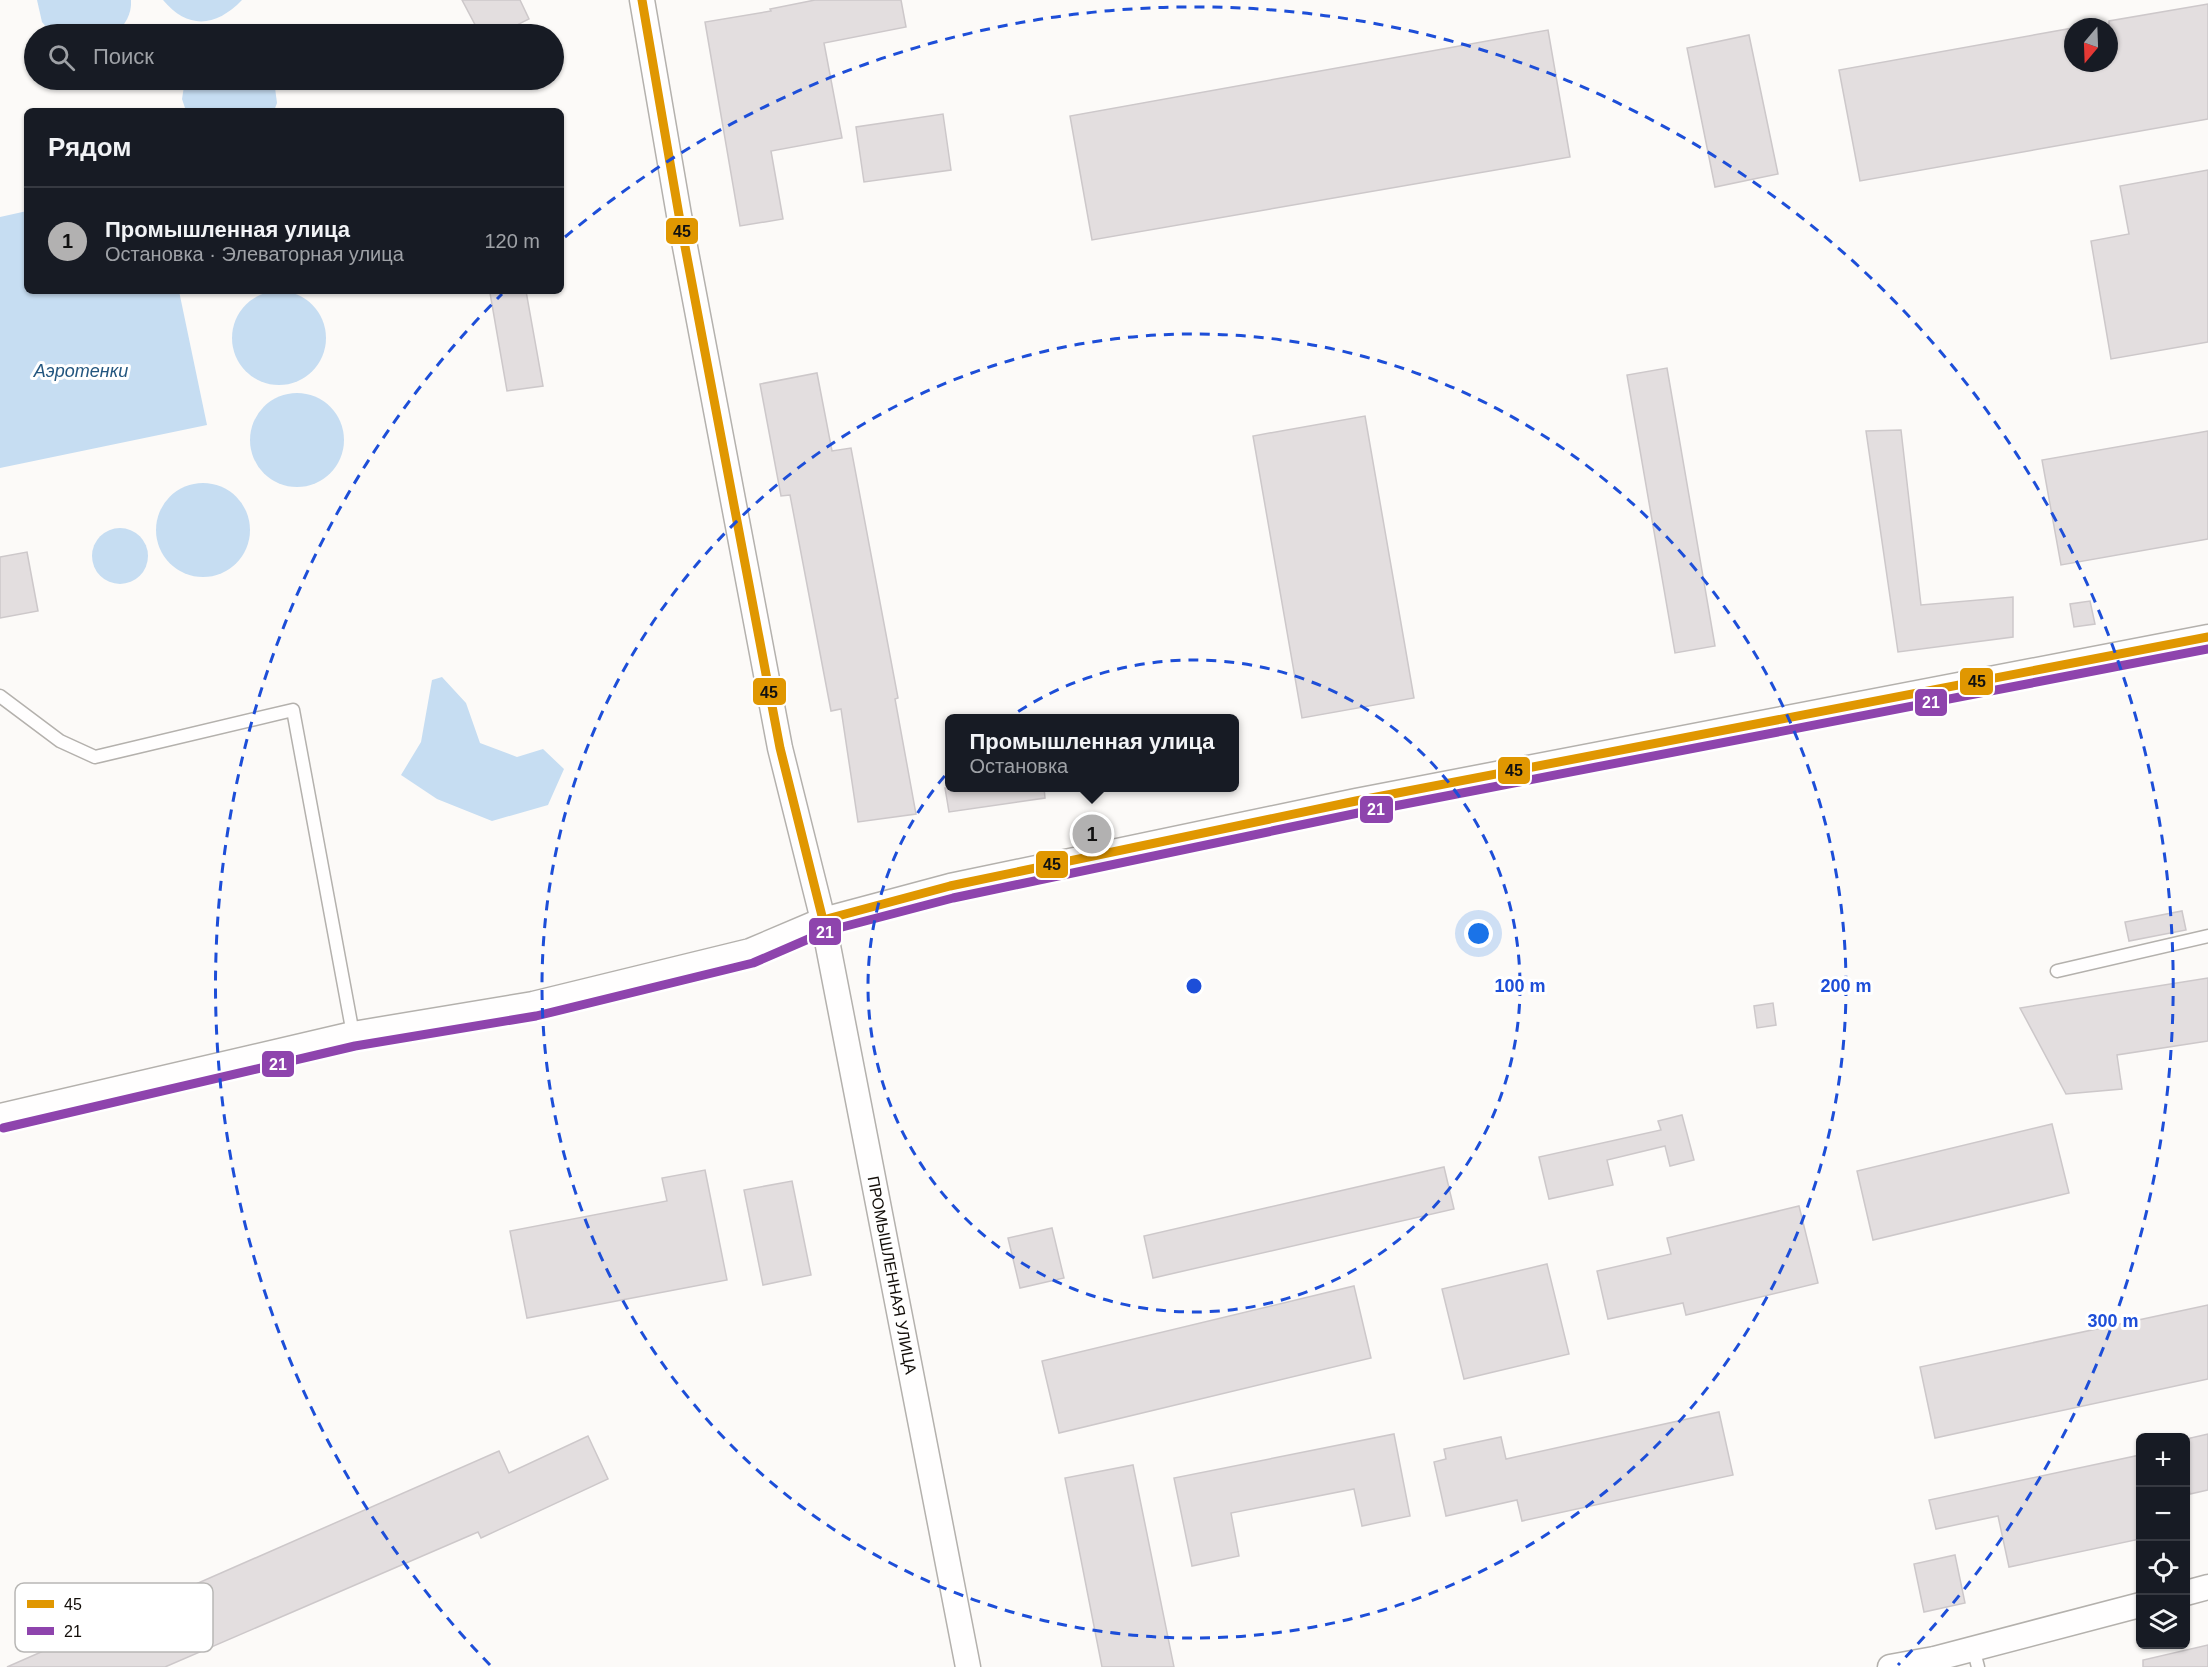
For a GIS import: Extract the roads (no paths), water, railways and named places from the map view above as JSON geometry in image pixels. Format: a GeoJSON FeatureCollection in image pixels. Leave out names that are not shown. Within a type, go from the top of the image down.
{"type":"FeatureCollection","features":[{"type":"Feature","properties":{"kind":"street","name":"ПРОМЫШЛЕННАЯ УЛИЦА"},"geometry":{"type":"LineString","coordinates":[[642,0],[780,748],[823,920],[968,1667]]}},
{"type":"Feature","properties":{"kind":"street"},"geometry":{"type":"LineString","coordinates":[[0,1116],[353,1034],[533,1004],[750,951],[823,920],[950,886],[1356,801],[2208,637]]}},
{"type":"Feature","properties":{"kind":"street"},"geometry":{"type":"LineString","coordinates":[[2190,1592],[2208,1587]]}},
{"type":"Feature","properties":{"kind":"street"},"geometry":{"type":"LineString","coordinates":[[1890,1667],[1975,1658],[2136,1606]]}},
{"type":"Feature","properties":{"kind":"lane"},"geometry":{"type":"LineString","coordinates":[[0,696],[60,741],[95,757],[292,710],[353,1034]]}},
{"type":"Feature","properties":{"kind":"lane"},"geometry":{"type":"LineString","coordinates":[[2057,971],[2208,936]]}},
{"type":"Feature","properties":{"kind":"water"},"geometry":{"type":"Polygon","coordinates":[[[37,0],[131,0],[130,10],[124,24],[44,24],[37,0]]]}},
{"type":"Feature","properties":{"kind":"water"},"geometry":{"type":"Polygon","coordinates":[[[163,0],[242,0],[222,16],[202,21],[182,16],[163,0]]]}},
{"type":"Feature","properties":{"kind":"water"},"geometry":{"type":"Polygon","coordinates":[[[183,90],[275,90],[277,103],[275,108],[185,108],[182,99],[183,90]]]}},
{"type":"Feature","properties":{"kind":"water","name":"Аэротенки"},"geometry":{"type":"Polygon","coordinates":[[[24,212],[24,294],[180,294],[207,425],[0,468],[0,217],[24,212]]]}},
{"type":"Feature","properties":{"kind":"water"},"geometry":{"type":"Polygon","coordinates":[[[264,294],[294,294],[305,299],[318,312],[325,329],[325,347],[318,364],[305,377],[288,384],[270,384],[253,377],[240,364],[233,347],[233,329],[240,312],[253,299],[264,294]]]}},
{"type":"Feature","properties":{"kind":"water"},"geometry":{"type":"Polygon","coordinates":[[[297,393],[315,397],[330,407],[340,422],[344,440],[340,458],[330,473],[315,483],[297,487],[279,483],[264,473],[254,458],[250,440],[254,422],[264,407],[279,397],[297,393]]]}},
{"type":"Feature","properties":{"kind":"water"},"geometry":{"type":"Polygon","coordinates":[[[203,483],[221,487],[236,497],[246,512],[250,530],[246,548],[236,563],[221,573],[203,577],[185,573],[170,563],[160,548],[156,530],[160,512],[170,497],[185,487],[203,483]]]}},
{"type":"Feature","properties":{"kind":"water"},"geometry":{"type":"Polygon","coordinates":[[[114,528],[126,528],[136,532],[144,540],[148,556],[144,572],[136,580],[126,584],[114,584],[104,580],[96,572],[92,562],[92,550],[96,540],[104,532],[114,528]]]}},
{"type":"Feature","properties":{"kind":"water"},"geometry":{"type":"Polygon","coordinates":[[[442,677],[466,703],[480,743],[517,757],[543,749],[564,769],[548,805],[492,821],[437,799],[401,775],[421,742],[432,680],[442,677]]]}},
{"type":"Feature","properties":{"kind":"place","name":"Промышленная улица"},"geometry":{"type":"Point","coordinates":[1092,834]}}]}
